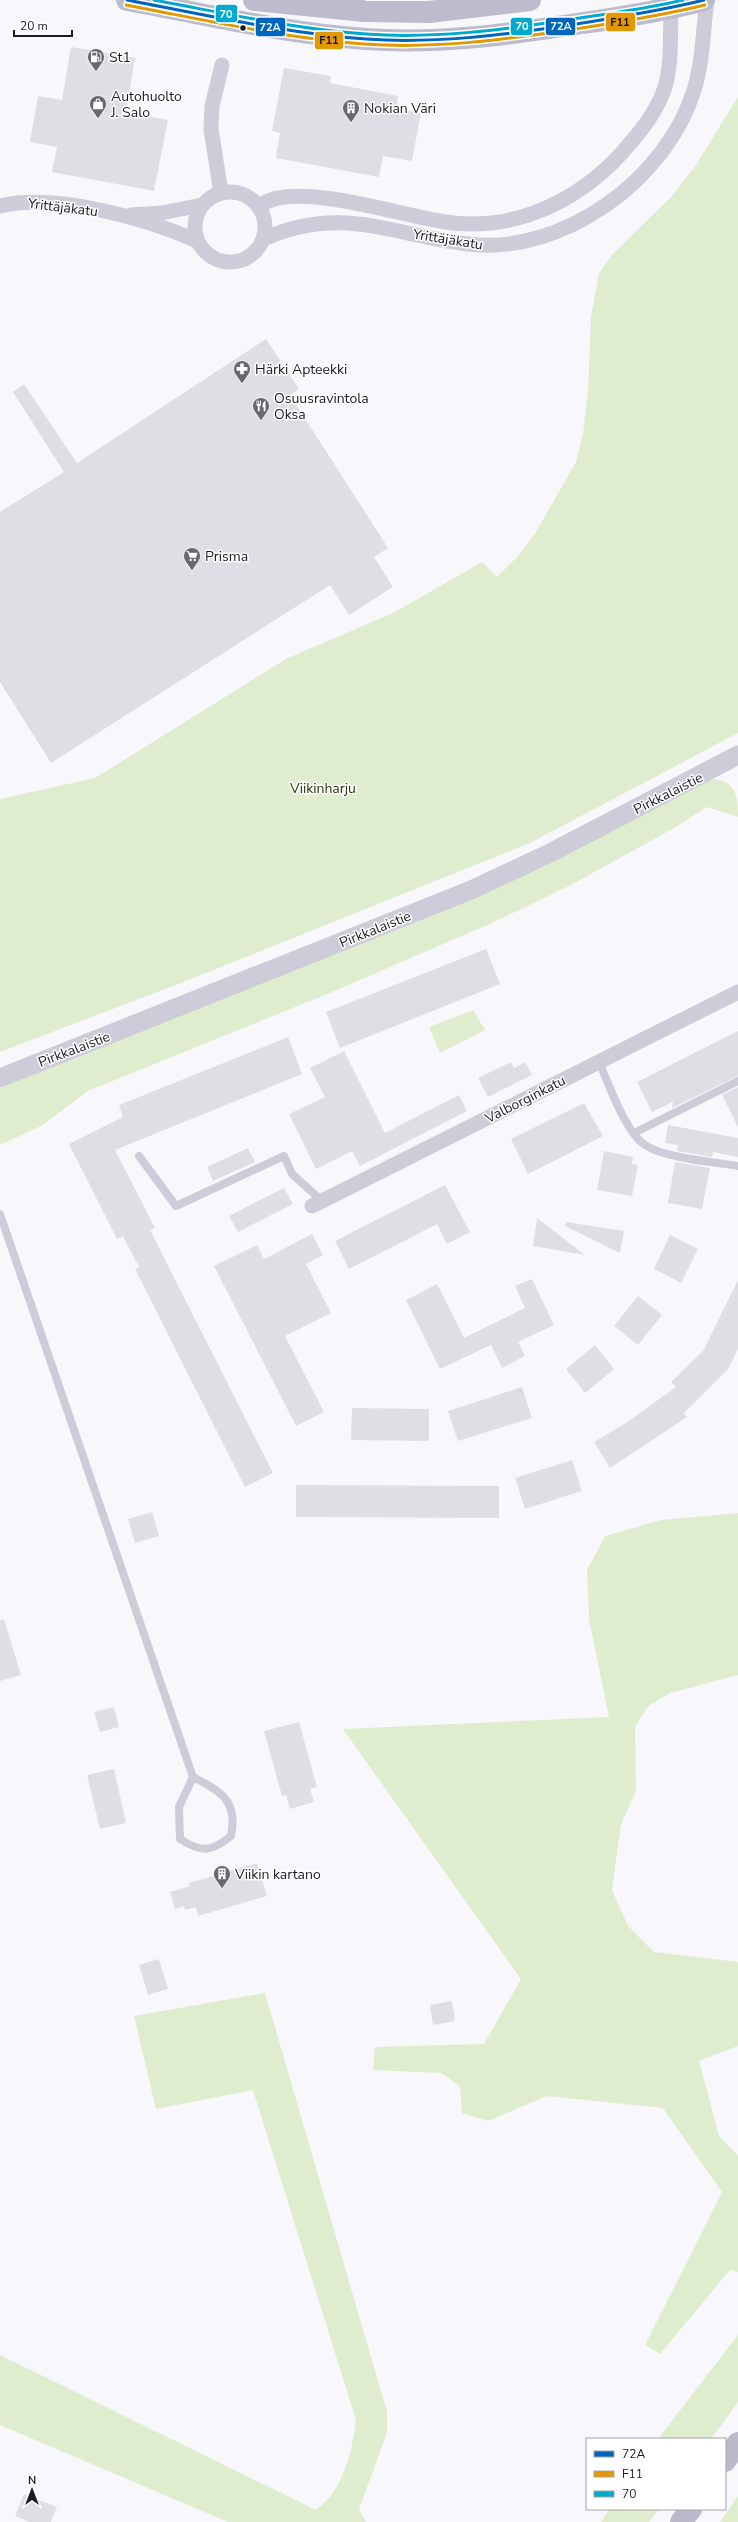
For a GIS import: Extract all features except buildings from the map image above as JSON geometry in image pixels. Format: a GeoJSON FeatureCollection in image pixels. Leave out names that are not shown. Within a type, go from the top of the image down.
{"type":"FeatureCollection","features":[{"type":"Feature","properties":{"kind":"highway"},"geometry":{"type":"LineString","coordinates":[[726,2460],[738,2444]]}},
{"type":"Feature","properties":{"kind":"highway"},"geometry":{"type":"LineString","coordinates":[[681,2522],[689,2510]]}},
{"type":"Feature","properties":{"kind":"main road"},"geometry":{"type":"LineString","coordinates":[[127,0],[262,25],[364,39],[419,41],[538,30],[671,4],[705,0]]}},
{"type":"Feature","properties":{"kind":"main road"},"geometry":{"type":"LineString","coordinates":[[254,0],[364,11],[429,12],[530,0]]}},
{"type":"Feature","properties":{"kind":"street","name":"Yrittäjäkatu"},"geometry":{"type":"LineString","coordinates":[[264,239],[286,229],[332,221],[363,224],[468,244],[493,245],[525,240],[565,228],[607,204],[638,181],[661,155],[694,90],[705,0]]}},
{"type":"Feature","properties":{"kind":"street","name":"Yrittäjäkatu"},"geometry":{"type":"LineString","coordinates":[[258,205],[278,198],[323,198],[469,224],[510,220],[556,205],[583,190],[604,173],[639,133],[654,111],[665,87],[671,4]]}},
{"type":"Feature","properties":{"kind":"street"},"geometry":{"type":"LineString","coordinates":[[221,192],[211,130],[212,106],[222,64]]}},
{"type":"Feature","properties":{"kind":"street"},"geometry":{"type":"LineString","coordinates":[[221,192],[242,194],[258,205],[264,216],[266,228],[264,239],[252,255],[234,263],[215,259],[204,252],[197,241],[194,229],[196,216],[202,205],[210,197],[221,192]]}},
{"type":"Feature","properties":{"kind":"street","name":"Yrittäjäkatu"},"geometry":{"type":"LineString","coordinates":[[0,206],[19,201],[45,202],[126,216],[176,231],[197,241]]}},
{"type":"Feature","properties":{"kind":"street","name":"Yrittäjäkatu"},"geometry":{"type":"LineString","coordinates":[[126,216],[161,213],[202,205]]}},
{"type":"Feature","properties":{"kind":"street","name":"Pirkkalaistie"},"geometry":{"type":"LineString","coordinates":[[0,1078],[471,890],[737,760]]}},
{"type":"Feature","properties":{"kind":"street","name":"Valborginkatu"},"geometry":{"type":"LineString","coordinates":[[317,1204],[738,992]]}},
{"type":"Feature","properties":{"kind":"lane"},"geometry":{"type":"LineString","coordinates":[[599,1062],[634,1133],[644,1145],[662,1153],[738,1166]]}},
{"type":"Feature","properties":{"kind":"lane"},"geometry":{"type":"LineString","coordinates":[[634,1133],[738,1081]]}},
{"type":"Feature","properties":{"kind":"lane"},"geometry":{"type":"LineString","coordinates":[[139,1156],[176,1206],[284,1156],[292,1174],[317,1204]]}},
{"type":"Feature","properties":{"kind":"lane"},"geometry":{"type":"LineString","coordinates":[[0,1214],[193,1777],[224,1795],[231,1805],[234,1824],[231,1836],[218,1846],[206,1850],[192,1846],[180,1839],[179,1807],[193,1777]]}},
{"type":"Feature","properties":{"kind":"green space","name":"Viikinharju"},"geometry":{"type":"Polygon","coordinates":[[[738,97],[738,733],[530,843],[186,981],[0,1052],[0,799],[95,778],[286,659],[395,612],[482,562],[497,577],[519,555],[536,532],[576,462],[583,434],[588,391],[591,317],[599,273],[612,255],[672,196],[696,165],[738,97]]]}},
{"type":"Feature","properties":{"kind":"green space"},"geometry":{"type":"Polygon","coordinates":[[[714,779],[727,783],[732,787],[736,797],[738,817],[707,807],[674,828],[571,885],[492,923],[332,992],[88,1091],[41,1126],[0,1145],[0,1088],[479,896],[705,781],[714,779]]]}},
{"type":"Feature","properties":{"kind":"green space"},"geometry":{"type":"Polygon","coordinates":[[[473,1010],[485,1030],[440,1053],[429,1027],[473,1010]]]}},
{"type":"Feature","properties":{"kind":"green space"},"geometry":{"type":"Polygon","coordinates":[[[738,1513],[738,1675],[670,1693],[648,1706],[635,1727],[636,1791],[621,1824],[612,1890],[628,1926],[654,1952],[738,1962],[738,2046],[699,2061],[719,2136],[738,2156],[738,2272],[730,2270],[660,2354],[645,2345],[722,2192],[663,2108],[547,2096],[488,2121],[462,2113],[460,2086],[441,2073],[373,2070],[375,2047],[484,2044],[521,1979],[343,1729],[609,1717],[589,1619],[587,1570],[605,1536],[661,1520],[738,1513]]]}},
{"type":"Feature","properties":{"kind":"green space"},"geometry":{"type":"Polygon","coordinates":[[[265,1993],[387,2412],[387,2433],[359,2509],[366,2522],[228,2522],[0,2425],[0,2355],[316,2510],[333,2492],[345,2470],[349,2458],[356,2420],[253,2090],[156,2109],[134,2016],[265,1993]]]}},
{"type":"Feature","properties":{"kind":"green space"},"geometry":{"type":"Polygon","coordinates":[[[738,2335],[738,2402],[712,2438],[659,2438],[738,2335]]]}},
{"type":"Feature","properties":{"kind":"green space"},"geometry":{"type":"Polygon","coordinates":[[[738,2496],[738,2522],[720,2522],[738,2496]]]}},
{"type":"Feature","properties":{"kind":"green space"},"geometry":{"type":"Polygon","coordinates":[[[608,2510],[658,2510],[649,2522],[601,2522],[608,2510]]]}},
{"type":"Feature","properties":{"kind":"transit line","name":"72A"},"geometry":{"type":"LineString","coordinates":[[127,0],[276,28],[336,36],[392,40],[468,38],[545,29],[671,8],[704,0]]}},
{"type":"Feature","properties":{"kind":"transit line","name":"70"},"geometry":{"type":"LineString","coordinates":[[154,0],[259,20],[339,32],[391,35],[466,33],[517,27],[625,11],[683,0]]}},
{"type":"Feature","properties":{"kind":"transit line","name":"F11"},"geometry":{"type":"LineString","coordinates":[[126,5],[245,28],[304,37],[364,44],[390,45],[467,43],[543,34],[671,13],[705,5]]}},
{"type":"Feature","properties":{"kind":"place","name":"St1"},"geometry":{"type":"Point","coordinates":[96,72]}},
{"type":"Feature","properties":{"kind":"place","name":"Autohuolto J. Salo"},"geometry":{"type":"Point","coordinates":[98,119]}},
{"type":"Feature","properties":{"kind":"place","name":"Nokian Väri"},"geometry":{"type":"Point","coordinates":[351,123]}},
{"type":"Feature","properties":{"kind":"place","name":"Härki Apteekki"},"geometry":{"type":"Point","coordinates":[242,384]}},
{"type":"Feature","properties":{"kind":"place","name":"Osuusravintola Oksa"},"geometry":{"type":"Point","coordinates":[261,421]}},
{"type":"Feature","properties":{"kind":"place","name":"Prisma"},"geometry":{"type":"Point","coordinates":[192,571]}},
{"type":"Feature","properties":{"kind":"place","name":"Viikin kartano"},"geometry":{"type":"Point","coordinates":[222,1889]}}]}
